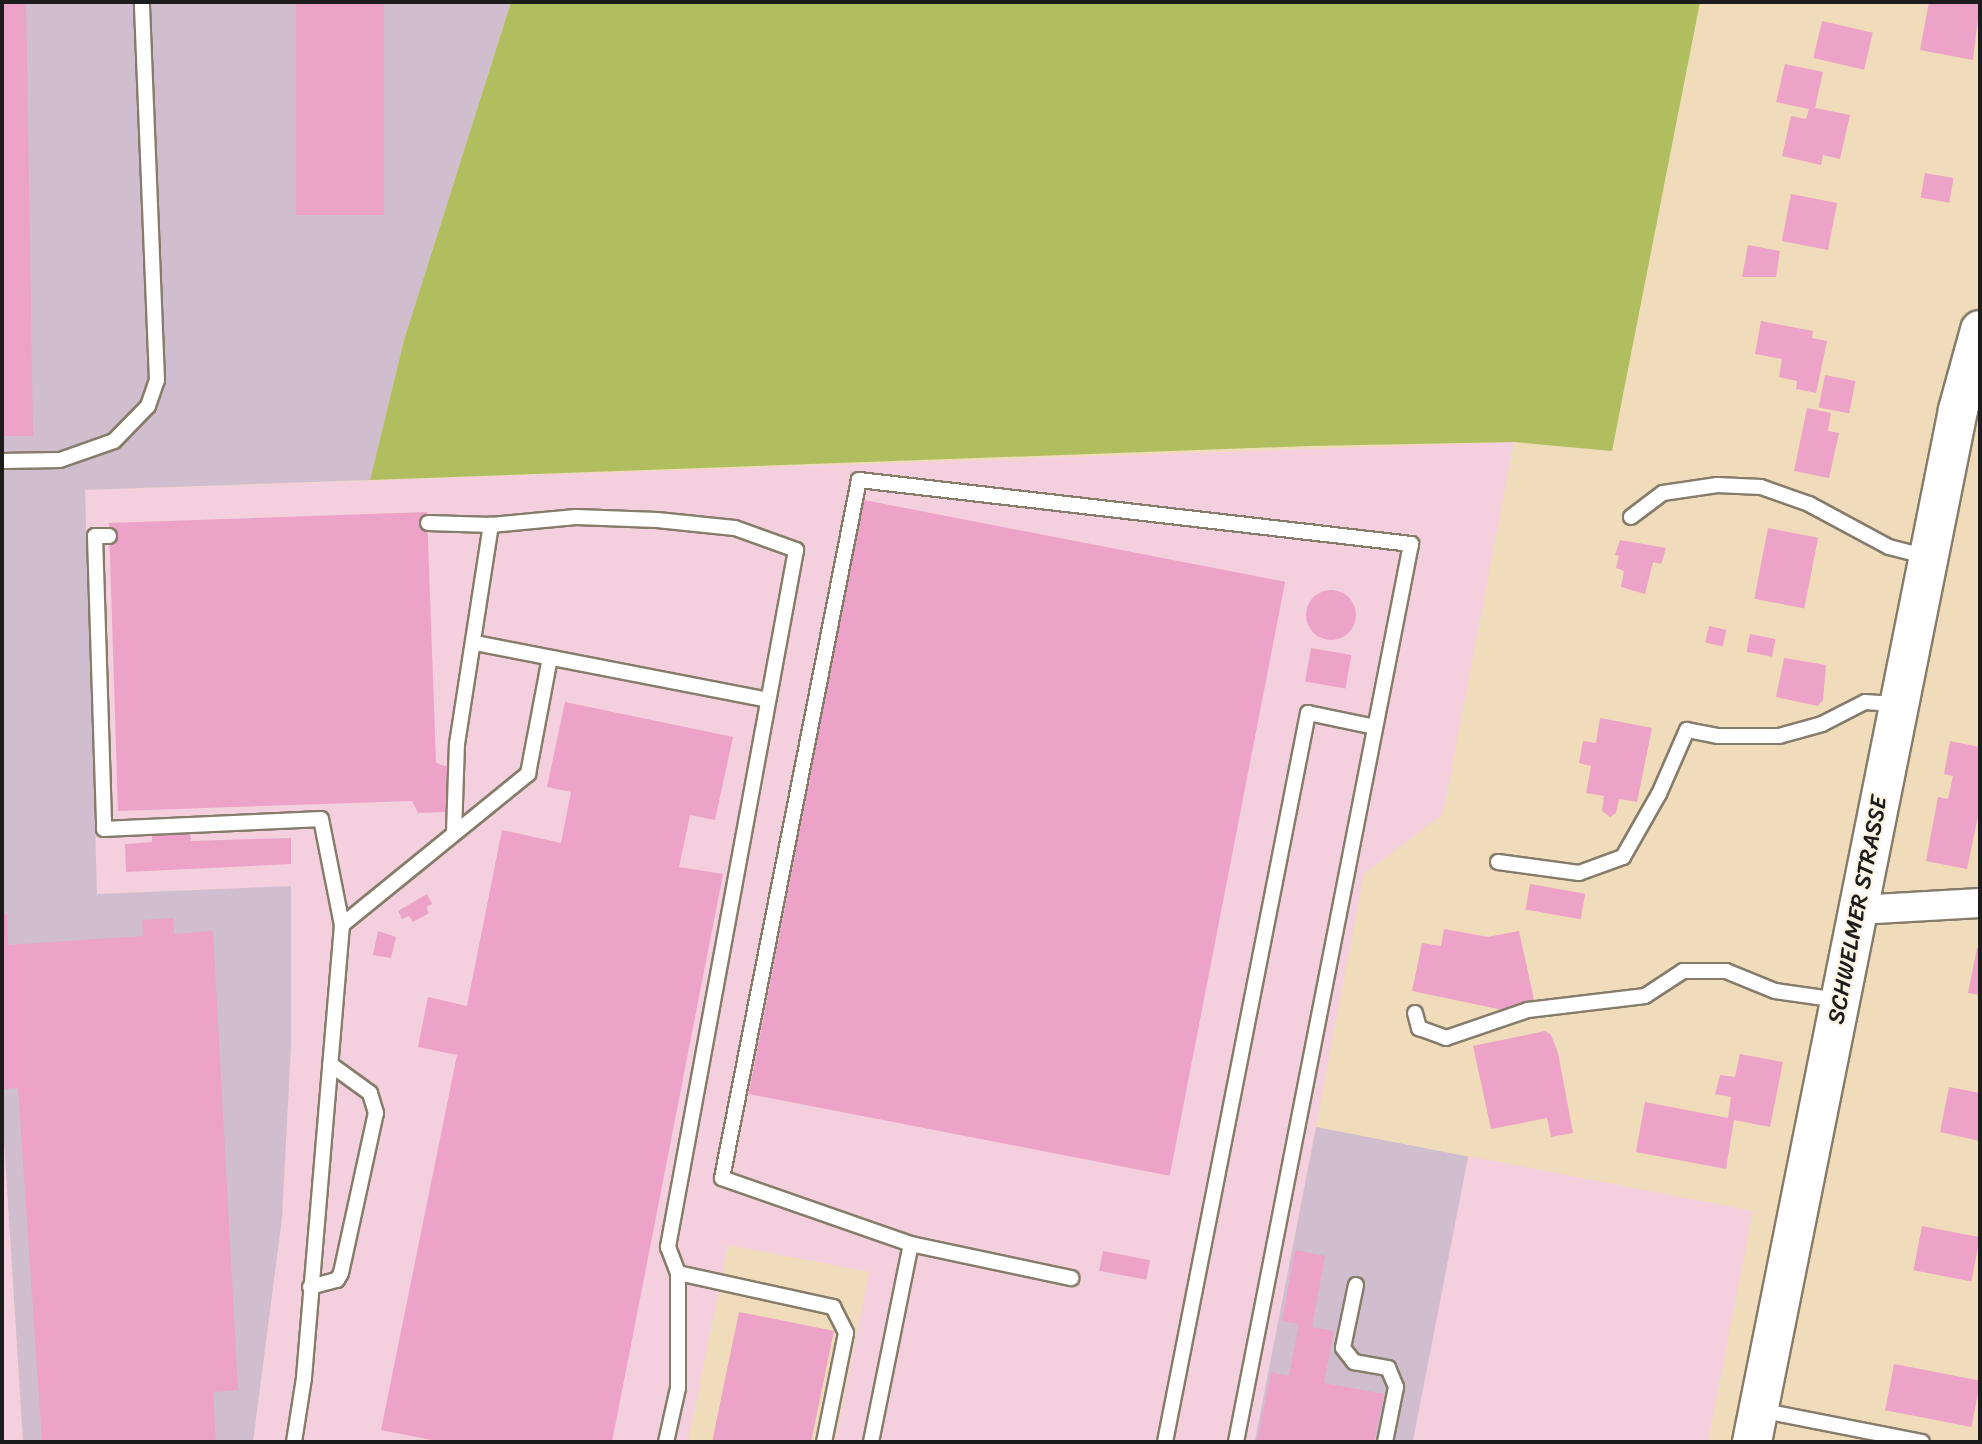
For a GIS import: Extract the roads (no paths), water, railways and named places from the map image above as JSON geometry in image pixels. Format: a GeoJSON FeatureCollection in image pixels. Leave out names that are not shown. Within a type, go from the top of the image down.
{"type":"FeatureCollection","features":[{"type":"Feature","properties":{"kind":"main road","name":"SCHWELMER STRASSE"},"geometry":{"type":"LineString","coordinates":[[1755,1426],[1958,410],[1975,372],[1980,330]]}},
{"type":"Feature","properties":{"kind":"street"},"geometry":{"type":"LineString","coordinates":[[1858,910],[1980,903]]}},
{"type":"Feature","properties":{"kind":"lane"},"geometry":{"type":"LineString","coordinates":[[2,461],[60,460],[114,441],[148,406],[157,380],[142,2]]}},
{"type":"Feature","properties":{"kind":"lane"},"geometry":{"type":"LineString","coordinates":[[1071,1278],[911,1244],[722,1178],[859,480],[1411,544],[1236,1442]]}},
{"type":"Feature","properties":{"kind":"lane"},"geometry":{"type":"LineString","coordinates":[[1631,517],[1663,493],[1717,485],[1761,487],[1809,504],[1889,547],[1929,557]]}},
{"type":"Feature","properties":{"kind":"lane"},"geometry":{"type":"LineString","coordinates":[[428,523],[491,525],[576,517],[657,520],[735,528],[796,550],[668,1247],[678,1273],[678,1388],[666,1442]]}},
{"type":"Feature","properties":{"kind":"lane"},"geometry":{"type":"LineString","coordinates":[[453,833],[457,744],[475,643],[491,525]]}},
{"type":"Feature","properties":{"kind":"lane"},"geometry":{"type":"LineString","coordinates":[[109,536],[95,536],[104,829],[321,819],[342,925],[294,1442]]}},
{"type":"Feature","properties":{"kind":"lane"},"geometry":{"type":"LineString","coordinates":[[475,643],[768,700]]}},
{"type":"Feature","properties":{"kind":"lane"},"geometry":{"type":"LineString","coordinates":[[342,925],[528,774],[550,658]]}},
{"type":"Feature","properties":{"kind":"lane"},"geometry":{"type":"LineString","coordinates":[[1498,862],[1579,873],[1623,857],[1659,794],[1686,730],[1718,736],[1780,736],[1822,724],[1865,702],[1899,705]]}},
{"type":"Feature","properties":{"kind":"lane"},"geometry":{"type":"LineString","coordinates":[[1165,1442],[1308,713],[1375,727]]}},
{"type":"Feature","properties":{"kind":"lane"},"geometry":{"type":"LineString","coordinates":[[1415,1013],[1419,1028],[1446,1038],[1528,1010],[1646,996],[1683,971],[1726,971],[1775,991],[1840,1000]]}},
{"type":"Feature","properties":{"kind":"lane"},"geometry":{"type":"LineString","coordinates":[[310,1287],[337,1280],[341,1273],[376,1114],[370,1093],[330,1064]]}},
{"type":"Feature","properties":{"kind":"lane"},"geometry":{"type":"LineString","coordinates":[[871,1442],[911,1244]]}},
{"type":"Feature","properties":{"kind":"lane"},"geometry":{"type":"LineString","coordinates":[[678,1273],[833,1307],[846,1333],[824,1442]]}},
{"type":"Feature","properties":{"kind":"lane"},"geometry":{"type":"LineString","coordinates":[[1356,1285],[1343,1348],[1354,1362],[1388,1368],[1396,1387],[1385,1442]]}},
{"type":"Feature","properties":{"kind":"lane","name":"SCHWELMER STRASSE"},"geometry":{"type":"LineString","coordinates":[[1755,1426],[1922,1442]]}}]}
